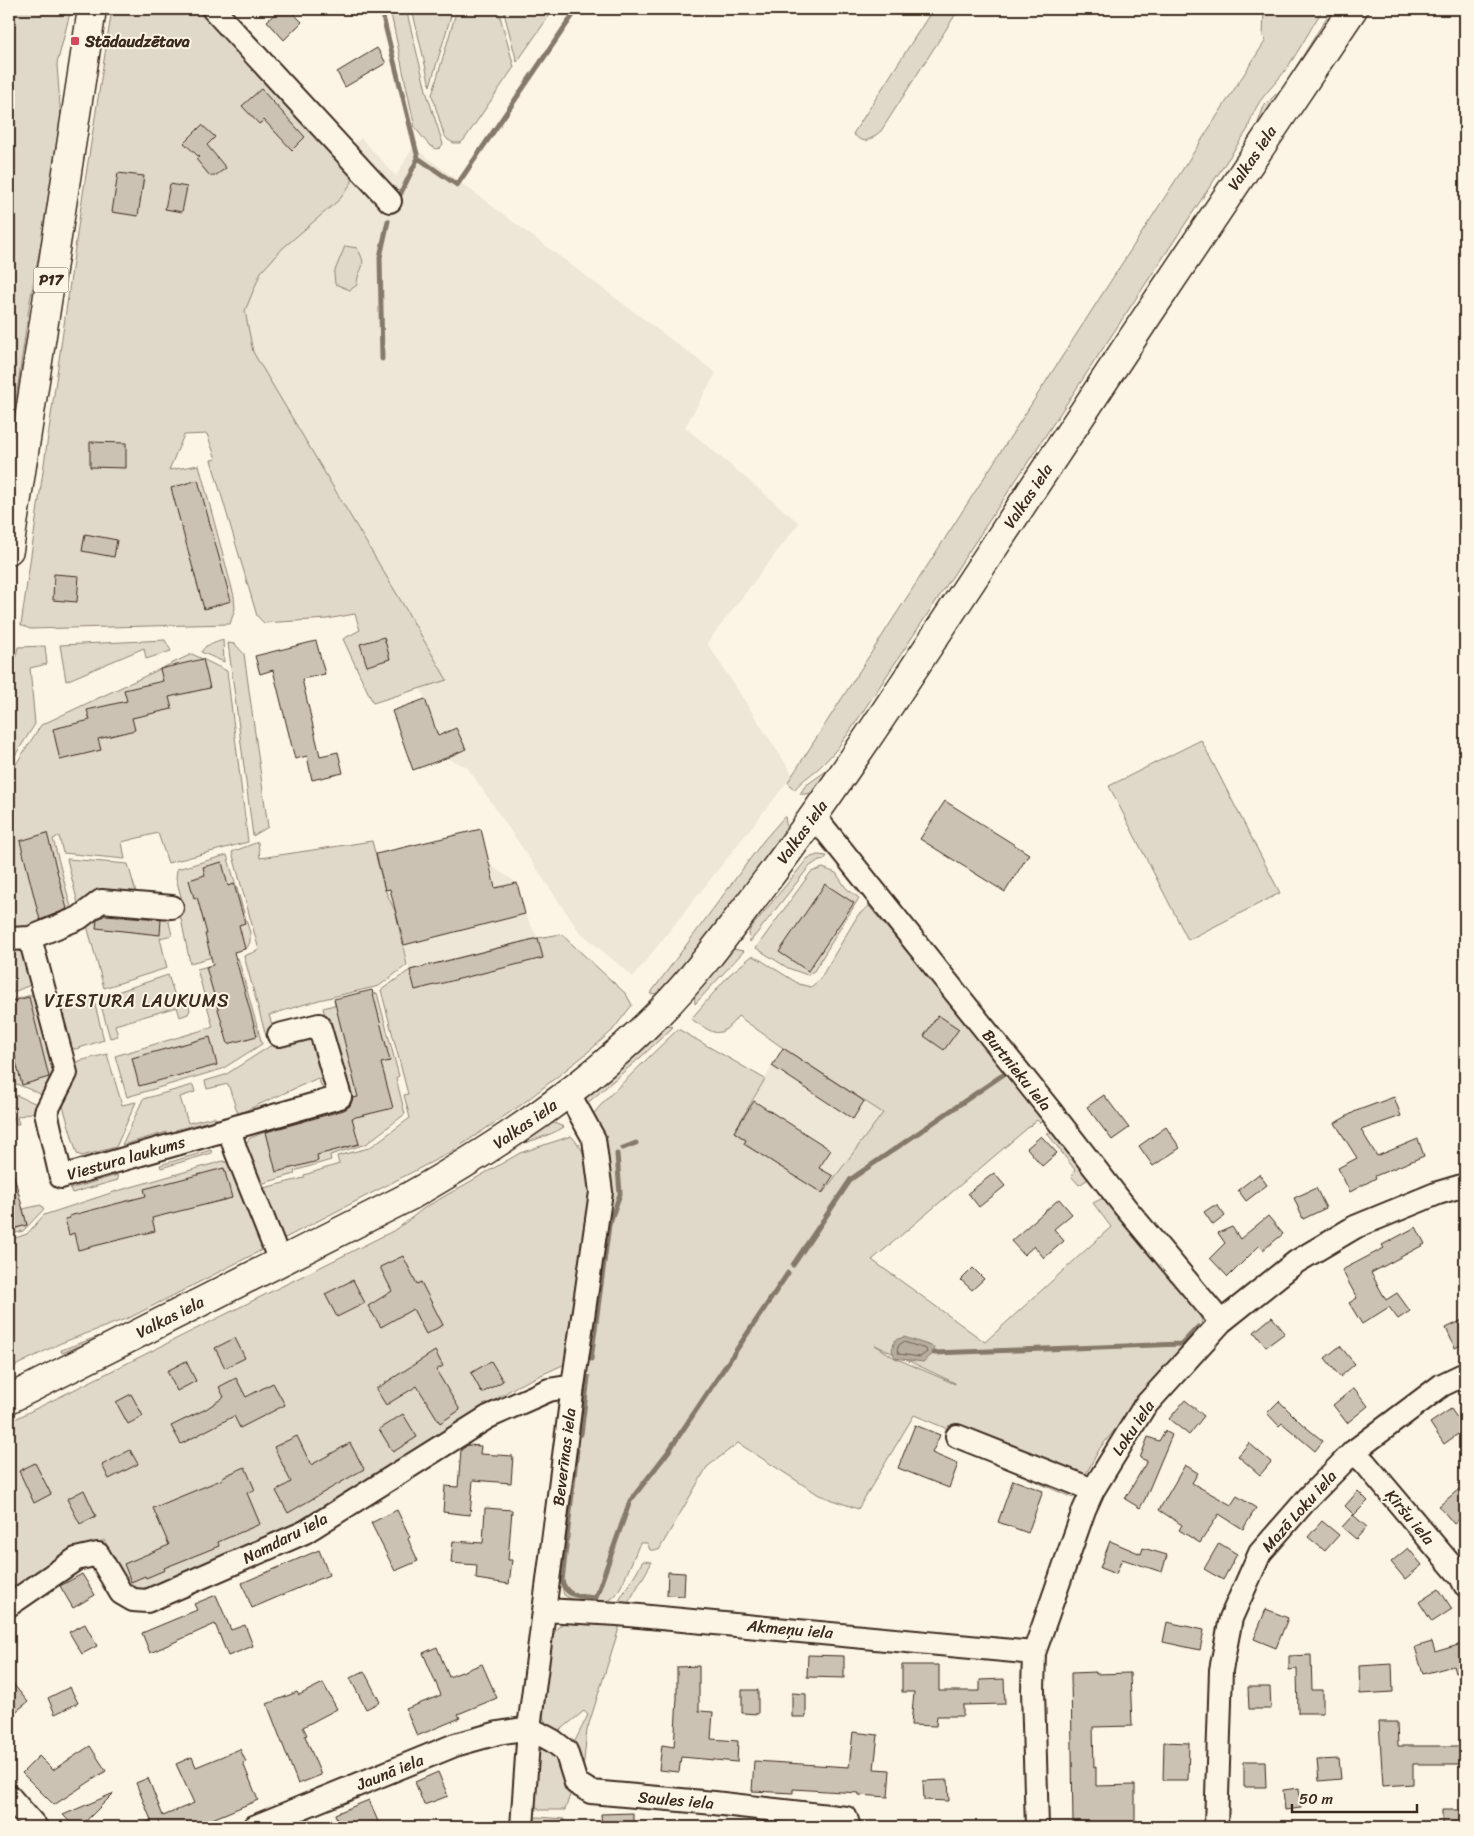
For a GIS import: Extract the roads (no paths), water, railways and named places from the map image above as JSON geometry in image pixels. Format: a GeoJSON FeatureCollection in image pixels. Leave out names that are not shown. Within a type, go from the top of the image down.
{"type":"FeatureCollection","features":[{"type":"Feature","properties":{"kind":"main road","name":"P17"},"geometry":{"type":"LineString","coordinates":[[9,550],[92,9]]}},
{"type":"Feature","properties":{"kind":"main road","name":"Valkas iela"},"geometry":{"type":"LineString","coordinates":[[9,1399],[410,1196],[471,1161],[525,1126],[569,1094],[656,1016],[706,962],[815,817],[1218,208],[1353,9]]}},
{"type":"Feature","properties":{"kind":"street"},"geometry":{"type":"LineString","coordinates":[[213,9],[390,201]]}},
{"type":"Feature","properties":{"kind":"street","name":"Burtnieku iela"},"geometry":{"type":"LineString","coordinates":[[815,817],[1052,1112],[1125,1207],[1221,1322]]}},
{"type":"Feature","properties":{"kind":"street","name":"Viestura laukums"},"geometry":{"type":"LineString","coordinates":[[172,907],[101,901],[79,918],[20,939],[66,1073],[46,1112],[61,1177],[340,1097],[319,1025],[279,1035]]}},
{"type":"Feature","properties":{"kind":"street","name":"Beverīnas iela"},"geometry":{"type":"LineString","coordinates":[[522,1827],[529,1728],[573,1386],[601,1192],[594,1139],[569,1094]]}},
{"type":"Feature","properties":{"kind":"street"},"geometry":{"type":"LineString","coordinates":[[229,1129],[280,1261]]}},
{"type":"Feature","properties":{"kind":"street","name":"Loku iela"},"geometry":{"type":"LineString","coordinates":[[1037,1827],[1033,1690],[1034,1653],[1092,1490],[1144,1407],[1221,1322],[1296,1262],[1355,1227],[1438,1193],[1465,1185]]}},
{"type":"Feature","properties":{"kind":"street","name":"Mazā Loku iela"},"geometry":{"type":"LineString","coordinates":[[1216,1827],[1221,1670],[1231,1618],[1260,1553],[1308,1498],[1353,1452],[1442,1384],[1465,1374]]}},
{"type":"Feature","properties":{"kind":"street","name":"Namdaru iela"},"geometry":{"type":"LineString","coordinates":[[9,1605],[76,1559],[98,1554],[121,1593],[133,1600],[147,1601],[304,1532],[488,1417],[549,1390],[573,1386]]}},
{"type":"Feature","properties":{"kind":"street"},"geometry":{"type":"LineString","coordinates":[[957,1436],[1092,1490]]}},
{"type":"Feature","properties":{"kind":"street","name":"Ķiršu iela"},"geometry":{"type":"LineString","coordinates":[[1353,1452],[1365,1463],[1461,1577],[1465,1585]]}},
{"type":"Feature","properties":{"kind":"street","name":"Akmeņu iela"},"geometry":{"type":"LineString","coordinates":[[545,1610],[618,1614],[1034,1653]]}},
{"type":"Feature","properties":{"kind":"street","name":"Jaunā iela"},"geometry":{"type":"LineString","coordinates":[[254,1827],[455,1745],[498,1733],[529,1728]]}},
{"type":"Feature","properties":{"kind":"street","name":"Saules iela"},"geometry":{"type":"LineString","coordinates":[[529,1728],[553,1741],[566,1751],[576,1783],[591,1792],[714,1803],[846,1818],[849,1827]]}},
{"type":"Feature","properties":{"kind":"street"},"geometry":{"type":"LineString","coordinates":[[9,1798],[36,1827]]}},
{"type":"Feature","properties":{"kind":"water"},"geometry":{"type":"Polygon","coordinates":[[[904,1337],[934,1347],[934,1353],[923,1362],[895,1358],[892,1350],[895,1340],[904,1337]]]}},
{"type":"Feature","properties":{"kind":"waterway"},"geometry":{"type":"LineString","coordinates":[[381,9],[418,158],[399,197]]}},
{"type":"Feature","properties":{"kind":"waterway"},"geometry":{"type":"LineString","coordinates":[[418,158],[457,185],[577,9]]}},
{"type":"Feature","properties":{"kind":"waterway"},"geometry":{"type":"LineString","coordinates":[[382,359],[380,257],[388,221]]}},
{"type":"Feature","properties":{"kind":"waterway"},"geometry":{"type":"LineString","coordinates":[[793,1265],[851,1179],[1004,1074]]}},
{"type":"Feature","properties":{"kind":"waterway"},"geometry":{"type":"LineString","coordinates":[[623,1148],[636,1143]]}},
{"type":"Feature","properties":{"kind":"waterway"},"geometry":{"type":"LineString","coordinates":[[591,1359],[609,1225],[620,1194],[617,1154]]}},
{"type":"Feature","properties":{"kind":"waterway"},"geometry":{"type":"LineString","coordinates":[[595,1600],[630,1501],[668,1452],[788,1273]]}},
{"type":"Feature","properties":{"kind":"waterway"},"geometry":{"type":"LineString","coordinates":[[934,1353],[1182,1344],[1198,1327]]}},
{"type":"Feature","properties":{"kind":"waterway"},"geometry":{"type":"LineString","coordinates":[[581,1434],[588,1377]]}},
{"type":"Feature","properties":{"kind":"waterway"},"geometry":{"type":"LineString","coordinates":[[577,1450],[562,1581],[567,1591],[575,1595],[596,1598]]}},
{"type":"Feature","properties":{"kind":"place","name":"Stādaudzētava"},"geometry":{"type":"Point","coordinates":[75,41]}},
{"type":"Feature","properties":{"kind":"district","name":"VIESTURA LAUKUMS"},"geometry":{"type":"Point","coordinates":[137,1001]}}]}
